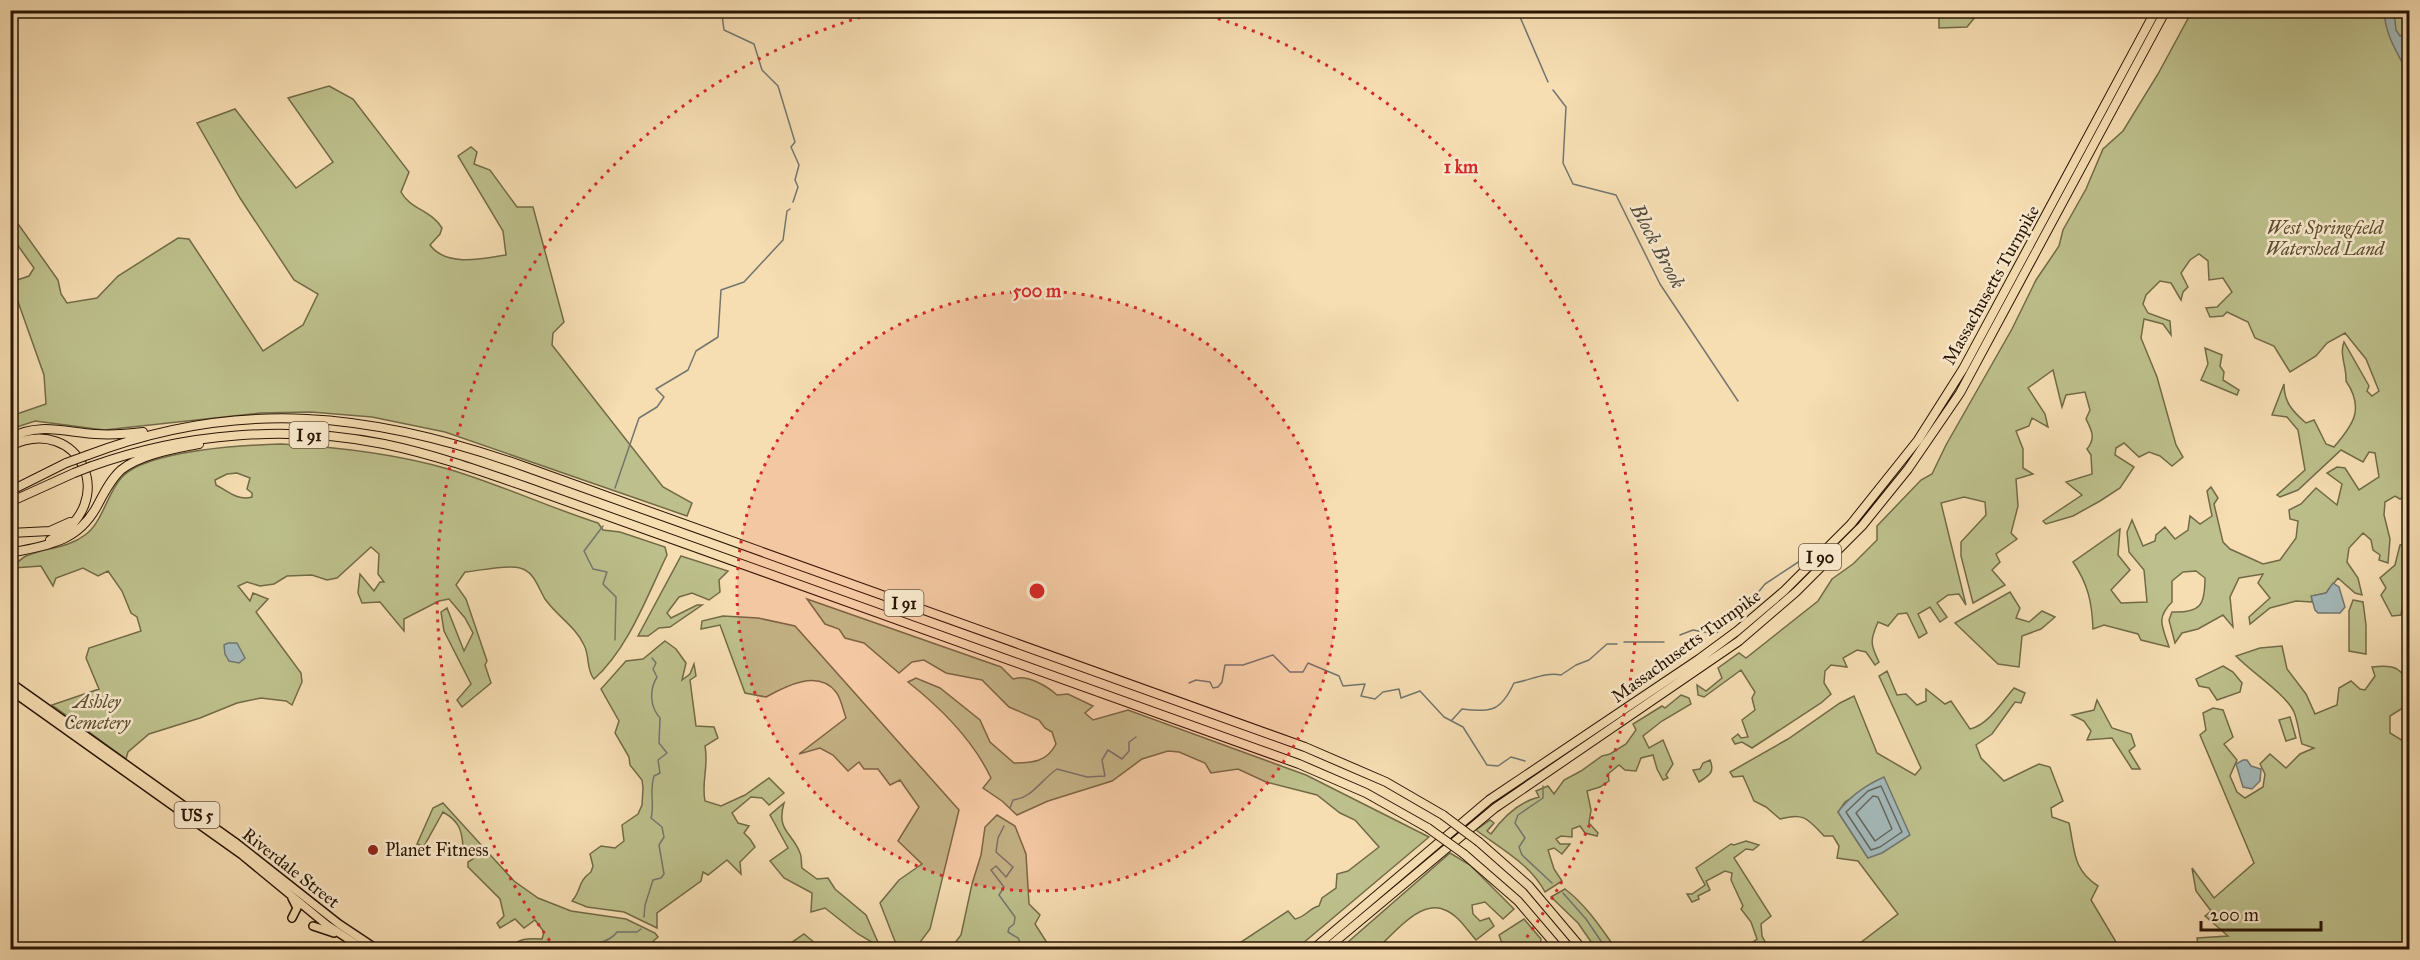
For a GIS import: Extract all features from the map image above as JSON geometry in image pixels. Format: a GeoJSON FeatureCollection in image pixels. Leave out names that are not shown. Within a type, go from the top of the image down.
{"type":"FeatureCollection","features":[{"type":"Feature","properties":{"kind":"highway","name":"Massachusetts Turnpike"},"geometry":{"type":"LineString","coordinates":[[1312,950],[1484,805],[1737,631],[1809,568],[1856,517],[1918,440],[1958,377],[2156,10]]}},
{"type":"Feature","properties":{"kind":"highway","name":"Massachusetts Turnpike"},"geometry":{"type":"LineString","coordinates":[[1327,950],[1462,833],[1507,799],[1739,641],[1804,585],[1862,526],[1908,469],[1960,393],[2166,10]]}},
{"type":"Feature","properties":{"kind":"highway","name":"I 91"},"geometry":{"type":"LineString","coordinates":[[10,491],[66,463],[134,439],[192,426],[258,419],[324,419],[396,429],[467,447],[1305,747],[1386,782],[1443,815],[1479,842],[1533,891],[1583,950]]}},
{"type":"Feature","properties":{"kind":"highway"},"geometry":{"type":"LineString","coordinates":[[10,438],[38,428],[113,435],[192,426]]}},
{"type":"Feature","properties":{"kind":"highway","name":"I 91"},"geometry":{"type":"LineString","coordinates":[[10,502],[92,466],[162,446],[241,435],[298,434],[349,438],[413,451],[468,467],[1306,767],[1366,793],[1428,828],[1464,854],[1518,901],[1560,950]]}},
{"type":"Feature","properties":{"kind":"highway"},"geometry":{"type":"LineString","coordinates":[[15,552],[54,543],[80,530],[90,518],[113,478],[130,465],[164,453],[241,435]]}},
{"type":"Feature","properties":{"kind":"highway"},"geometry":{"type":"LineString","coordinates":[[10,446],[29,440],[48,440],[66,447],[78,457],[87,476],[87,495],[82,513],[68,530],[45,542],[15,552]]}},
{"type":"Feature","properties":{"kind":"highway"},"geometry":{"type":"LineString","coordinates":[[10,452],[29,441],[48,440]]}},
{"type":"Feature","properties":{"kind":"highway"},"geometry":{"type":"LineString","coordinates":[[10,533],[45,531],[62,527],[77,515],[87,495]]}},
{"type":"Feature","properties":{"kind":"main road","name":"Riverdale Street"},"geometry":{"type":"LineString","coordinates":[[10,682],[235,842],[346,930],[378,950]]}},
{"type":"Feature","properties":{"kind":"main road","name":"Riverdale Street"},"geometry":{"type":"LineString","coordinates":[[10,690],[242,855],[343,936],[365,950]]}},
{"type":"Feature","properties":{"kind":"main road"},"geometry":{"type":"LineString","coordinates":[[286,891],[297,907],[292,918]]}},
{"type":"Feature","properties":{"kind":"main road"},"geometry":{"type":"LineString","coordinates":[[313,926],[343,936]]}},
{"type":"Feature","properties":{"kind":"green space"},"geometry":{"type":"Polygon","coordinates":[[[1939,10],[1980,11],[1967,27],[1939,28],[1939,10]]]}},
{"type":"Feature","properties":{"kind":"green space","name":"West Springfield Watershed Land"},"geometry":{"type":"Polygon","coordinates":[[[2188,11],[2409,11],[2409,493],[2400,499],[2395,496],[2385,502],[2384,515],[2390,539],[2388,563],[2379,560],[2380,555],[2373,550],[2371,540],[2363,533],[2349,548],[2347,562],[2358,578],[2362,595],[2355,593],[2338,578],[2326,593],[2312,596],[2312,602],[2296,601],[2270,608],[2250,624],[2249,617],[2270,598],[2258,583],[2263,574],[2239,578],[2230,597],[2233,627],[2223,615],[2198,629],[2182,633],[2175,643],[2169,620],[2172,612],[2195,609],[2204,595],[2205,578],[2196,571],[2183,572],[2172,581],[2172,602],[2162,618],[2169,647],[2141,640],[2138,634],[2104,625],[2093,629],[2088,594],[2073,562],[2120,529],[2118,555],[2130,570],[2111,590],[2121,603],[2147,602],[2144,570],[2129,552],[2127,532],[2132,520],[2143,546],[2155,541],[2156,535],[2165,527],[2175,539],[2188,530],[2190,516],[2200,524],[2212,516],[2207,491],[2211,487],[2218,498],[2214,504],[2223,542],[2230,549],[2263,564],[2280,560],[2296,538],[2298,521],[2290,519],[2289,510],[2301,504],[2316,488],[2337,505],[2342,484],[2327,473],[2337,467],[2345,468],[2359,490],[2379,477],[2375,453],[2369,452],[2363,462],[2341,450],[2298,490],[2280,497],[2277,495],[2305,470],[2298,430],[2287,417],[2272,415],[2284,384],[2285,396],[2293,410],[2306,423],[2314,420],[2326,444],[2334,447],[2351,424],[2356,408],[2352,391],[2346,381],[2342,351],[2344,342],[2369,386],[2367,391],[2372,396],[2379,391],[2366,359],[2345,333],[2327,343],[2316,356],[2290,372],[2274,346],[2255,338],[2248,322],[2227,312],[2223,316],[2210,317],[2206,308],[2217,307],[2232,292],[2223,278],[2209,280],[2208,261],[2199,254],[2190,260],[2181,273],[2188,287],[2183,292],[2181,300],[2171,283],[2160,281],[2146,295],[2143,304],[2148,313],[2170,321],[2171,335],[2163,324],[2144,319],[2141,338],[2157,377],[2176,445],[2183,457],[2172,466],[2160,456],[2149,452],[2139,457],[2124,443],[2116,448],[2115,455],[2134,467],[2120,488],[2073,516],[2046,524],[2043,521],[2082,495],[2066,482],[2092,474],[2091,455],[2087,449],[2092,434],[2086,419],[2090,410],[2085,392],[2066,395],[2062,407],[2053,370],[2028,388],[2045,414],[2048,427],[2032,418],[2029,426],[2016,431],[2023,449],[2023,468],[2033,474],[2016,479],[2018,506],[2011,533],[2017,539],[1996,554],[2000,562],[1992,570],[2005,585],[1973,603],[1961,556],[1961,542],[1986,515],[1985,502],[1964,497],[1941,503],[1966,605],[1959,594],[1948,595],[1937,603],[1947,617],[1940,622],[1930,607],[1918,614],[1927,633],[1919,638],[1907,613],[1898,614],[1888,626],[1878,622],[1872,642],[1879,662],[1875,665],[1866,652],[1857,650],[1843,658],[1847,667],[1831,665],[1825,671],[1824,683],[1831,694],[1821,703],[1752,748],[1742,742],[1735,744],[1732,739],[1738,734],[1741,738],[1748,737],[1742,720],[1755,710],[1752,698],[1755,692],[1741,670],[1704,697],[1698,695],[1697,685],[1706,691],[1722,678],[1718,668],[1739,653],[1746,658],[1818,601],[1832,579],[1853,564],[1877,540],[1877,526],[1921,480],[1932,474],[2012,329],[2036,280],[2059,246],[2063,230],[2086,189],[2103,149],[2123,131],[2158,74],[2191,13],[2188,11]]]}},
{"type":"Feature","properties":{"kind":"green space"},"geometry":{"type":"Polygon","coordinates":[[[329,86],[353,99],[409,172],[401,192],[405,198],[432,217],[442,228],[440,234],[430,245],[437,252],[465,260],[506,255],[503,231],[458,156],[471,147],[477,152],[474,164],[490,170],[517,207],[533,207],[564,322],[553,333],[552,345],[663,487],[692,503],[687,516],[445,432],[372,417],[311,412],[260,413],[104,430],[35,421],[11,429],[11,416],[46,404],[44,375],[11,282],[29,276],[34,268],[11,236],[11,214],[58,280],[61,294],[67,303],[97,298],[118,276],[178,238],[189,239],[263,351],[303,325],[318,294],[294,280],[240,198],[197,123],[235,109],[296,188],[333,162],[288,98],[329,86]]]}},
{"type":"Feature","properties":{"kind":"green space"},"geometry":{"type":"Polygon","coordinates":[[[2205,348],[2222,355],[2220,366],[2224,372],[2223,380],[2239,390],[2237,395],[2201,380],[2208,364],[2205,348]]]}},
{"type":"Feature","properties":{"kind":"green space","name":"Ashley Cemetery"},"geometry":{"type":"Polygon","coordinates":[[[281,444],[365,452],[448,469],[598,523],[603,530],[620,532],[665,547],[667,555],[627,637],[606,667],[594,679],[590,671],[586,649],[580,638],[545,599],[529,573],[514,567],[465,572],[456,585],[466,599],[487,661],[485,665],[491,683],[462,707],[457,700],[471,684],[444,631],[441,612],[447,608],[464,651],[473,633],[465,618],[449,599],[439,601],[404,619],[404,631],[380,602],[362,603],[358,593],[360,574],[374,591],[380,582],[384,582],[378,574],[379,554],[371,547],[337,578],[327,580],[312,575],[287,576],[274,584],[260,586],[247,582],[238,586],[250,601],[253,593],[268,599],[256,612],[301,673],[302,682],[292,705],[286,701],[261,698],[237,703],[200,718],[149,734],[128,752],[126,759],[52,705],[99,689],[86,658],[89,648],[141,631],[137,617],[131,613],[122,591],[108,571],[98,576],[83,568],[56,578],[53,586],[41,566],[12,568],[26,556],[71,543],[85,535],[96,523],[112,491],[122,477],[135,468],[152,461],[197,451],[281,444]],[[237,473],[227,474],[215,480],[216,485],[237,497],[247,498],[252,497],[252,493],[247,489],[250,478],[237,473]]]}},
{"type":"Feature","properties":{"kind":"green space"},"geometry":{"type":"Polygon","coordinates":[[[2409,544],[2409,596],[2403,604],[2401,615],[2392,616],[2381,595],[2386,588],[2380,578],[2395,565],[2400,545],[2409,544]]]}},
{"type":"Feature","properties":{"kind":"green space"},"geometry":{"type":"Polygon","coordinates":[[[681,556],[728,571],[719,580],[720,592],[709,600],[692,593],[679,597],[667,613],[671,618],[697,605],[702,605],[670,627],[659,628],[648,636],[638,636],[681,556]]]}},
{"type":"Feature","properties":{"kind":"green space"},"geometry":{"type":"Polygon","coordinates":[[[2010,592],[2020,608],[2016,618],[2029,622],[2042,611],[2055,617],[2041,629],[2022,636],[2019,667],[1998,664],[1955,623],[2010,592]]]}},
{"type":"Feature","properties":{"kind":"green space"},"geometry":{"type":"Polygon","coordinates":[[[807,599],[1001,667],[1013,679],[1030,679],[1057,695],[1068,694],[1093,706],[1085,713],[1093,720],[1128,710],[1306,775],[1429,837],[1296,949],[1234,949],[1235,946],[1288,911],[1295,919],[1319,906],[1322,898],[1336,888],[1337,874],[1348,871],[1379,847],[1355,820],[1340,813],[1317,795],[1266,782],[1238,769],[1211,773],[1205,763],[1179,752],[1168,751],[1142,759],[1112,781],[1048,801],[1017,815],[983,788],[991,778],[966,738],[944,714],[908,682],[916,678],[940,688],[980,720],[990,742],[1014,763],[1033,762],[1048,755],[1056,744],[1052,732],[1045,728],[1039,720],[1009,707],[982,680],[946,673],[924,660],[912,662],[899,673],[864,643],[845,638],[839,629],[825,624],[807,599]]]}},
{"type":"Feature","properties":{"kind":"green space"},"geometry":{"type":"Polygon","coordinates":[[[2353,600],[2363,602],[2366,654],[2349,651],[2349,611],[2353,600]]]}},
{"type":"Feature","properties":{"kind":"green space"},"geometry":{"type":"Polygon","coordinates":[[[723,616],[758,618],[795,626],[959,810],[930,929],[915,949],[898,949],[880,903],[899,880],[922,864],[898,841],[919,807],[900,780],[890,785],[878,769],[864,769],[859,762],[848,771],[833,755],[820,748],[799,754],[846,718],[838,695],[829,685],[811,681],[783,688],[766,697],[745,693],[720,625],[701,629],[702,621],[723,616]]]}},
{"type":"Feature","properties":{"kind":"green space"},"geometry":{"type":"Polygon","coordinates":[[[665,641],[676,649],[686,663],[682,680],[690,674],[694,664],[696,676],[690,680],[696,726],[714,727],[718,738],[705,746],[705,801],[721,806],[745,795],[769,778],[784,793],[769,805],[762,798],[751,797],[732,813],[738,823],[749,826],[744,833],[755,847],[740,862],[741,874],[727,860],[708,875],[703,872],[701,881],[657,913],[657,928],[624,912],[587,907],[572,901],[581,883],[591,872],[593,866],[590,854],[601,846],[615,848],[624,841],[622,825],[638,814],[642,805],[642,780],[630,765],[629,757],[615,733],[619,721],[601,689],[626,661],[643,659],[665,641]]]}},
{"type":"Feature","properties":{"kind":"green space"},"geometry":{"type":"Polygon","coordinates":[[[2282,646],[2287,669],[2306,694],[2315,714],[2337,705],[2339,688],[2351,681],[2360,689],[2365,690],[2375,676],[2372,667],[2394,668],[2409,678],[2409,704],[2390,716],[2390,733],[2405,742],[2409,751],[2409,949],[2233,950],[2231,945],[2198,944],[2197,938],[2228,936],[2205,916],[2211,911],[2196,891],[2192,868],[2214,898],[2254,863],[2200,735],[2206,730],[2203,713],[2213,708],[2223,710],[2233,737],[2224,744],[2237,760],[2230,776],[2237,792],[2245,798],[2263,787],[2265,774],[2260,764],[2270,754],[2286,768],[2300,754],[2314,748],[2302,744],[2290,705],[2236,656],[2260,648],[2282,646]]]}},
{"type":"Feature","properties":{"kind":"green space"},"geometry":{"type":"Polygon","coordinates":[[[2223,666],[2233,672],[2242,683],[2240,692],[2217,700],[2209,688],[2199,686],[2196,679],[2223,666]]]}},
{"type":"Feature","properties":{"kind":"green space"},"geometry":{"type":"Polygon","coordinates":[[[1887,671],[1897,695],[1906,694],[1917,705],[1926,701],[1926,689],[1945,704],[1951,701],[1970,729],[1989,718],[2014,688],[2025,693],[2021,703],[2015,702],[1992,734],[1976,745],[1981,758],[2004,781],[2039,764],[2050,767],[2063,801],[2051,808],[2052,817],[2069,823],[2079,866],[2083,873],[2098,886],[2091,900],[2119,947],[2115,950],[1862,949],[1860,943],[1898,914],[1858,861],[1837,858],[1839,846],[1833,836],[1824,836],[1809,821],[1800,817],[1780,819],[1766,807],[1754,801],[1743,776],[1733,777],[1730,772],[1788,739],[1854,696],[1877,753],[1915,775],[1921,768],[1879,676],[1887,671]],[[1859,793],[1845,802],[1838,812],[1868,858],[1859,793]]]}},
{"type":"Feature","properties":{"kind":"green space"},"geometry":{"type":"Polygon","coordinates":[[[1681,695],[1689,698],[1691,704],[1662,721],[1643,736],[1649,748],[1663,740],[1673,764],[1666,775],[1668,778],[1663,780],[1653,755],[1641,758],[1636,771],[1625,770],[1619,765],[1608,774],[1609,781],[1587,791],[1591,810],[1589,823],[1598,833],[1597,836],[1585,833],[1580,826],[1572,829],[1572,837],[1561,836],[1556,839],[1560,844],[1570,844],[1562,854],[1554,848],[1548,850],[1554,869],[1562,881],[1545,892],[1523,865],[1476,830],[1490,820],[1494,823],[1487,831],[1491,834],[1512,811],[1525,802],[1539,797],[1536,791],[1548,786],[1554,794],[1564,780],[1626,744],[1636,730],[1633,724],[1662,706],[1665,708],[1681,695]]]}},
{"type":"Feature","properties":{"kind":"green space"},"geometry":{"type":"Polygon","coordinates":[[[2097,700],[2112,728],[2131,734],[2135,746],[2129,751],[2140,769],[2132,769],[2112,738],[2087,740],[2091,731],[2084,721],[2072,715],[2094,710],[2097,700]]]}},
{"type":"Feature","properties":{"kind":"green space"},"geometry":{"type":"Polygon","coordinates":[[[2290,717],[2296,738],[2286,741],[2279,720],[2290,717]]]}},
{"type":"Feature","properties":{"kind":"green space"},"geometry":{"type":"Polygon","coordinates":[[[1710,760],[1712,768],[1710,773],[1699,782],[1693,770],[1700,769],[1703,763],[1710,760]]]}},
{"type":"Feature","properties":{"kind":"green space"},"geometry":{"type":"Polygon","coordinates":[[[443,803],[514,881],[538,898],[571,911],[626,919],[655,933],[658,937],[644,949],[629,943],[613,949],[508,949],[524,939],[542,939],[544,932],[535,920],[524,928],[515,919],[500,928],[497,923],[504,916],[500,899],[468,867],[468,862],[473,859],[471,853],[463,847],[462,836],[456,823],[443,812],[424,846],[417,844],[433,808],[443,803]]]}},
{"type":"Feature","properties":{"kind":"green space"},"geometry":{"type":"Polygon","coordinates":[[[784,803],[783,826],[797,846],[802,868],[817,879],[828,878],[835,889],[866,915],[880,947],[858,934],[825,908],[811,912],[812,893],[784,878],[770,861],[788,848],[770,815],[784,803]]]}},
{"type":"Feature","properties":{"kind":"green space"},"geometry":{"type":"Polygon","coordinates":[[[997,815],[1015,826],[1026,854],[1029,904],[1040,915],[1035,924],[1051,949],[951,948],[961,935],[981,855],[985,827],[997,815]]]}},
{"type":"Feature","properties":{"kind":"green space"},"geometry":{"type":"Polygon","coordinates":[[[1746,841],[1759,845],[1753,850],[1746,849],[1734,858],[1771,916],[1761,924],[1762,936],[1769,949],[1743,949],[1757,939],[1751,922],[1741,909],[1743,906],[1731,880],[1732,873],[1725,871],[1706,881],[1710,890],[1698,896],[1699,899],[1692,902],[1687,894],[1692,894],[1705,885],[1696,868],[1731,844],[1746,841]]]}},
{"type":"Feature","properties":{"kind":"green space"},"geometry":{"type":"Polygon","coordinates":[[[1450,853],[1470,865],[1514,909],[1503,919],[1485,902],[1472,905],[1473,914],[1480,921],[1489,918],[1494,926],[1476,940],[1454,915],[1436,908],[1427,909],[1409,919],[1379,947],[1380,949],[1340,949],[1450,853]]]}},
{"type":"Feature","properties":{"kind":"green space"},"geometry":{"type":"Polygon","coordinates":[[[1565,889],[1586,909],[1616,949],[1596,949],[1578,923],[1551,897],[1565,889]]]}},
{"type":"Feature","properties":{"kind":"green space"},"geometry":{"type":"Polygon","coordinates":[[[1524,919],[1541,939],[1540,949],[1516,949],[1516,947],[1503,946],[1499,935],[1524,919]]]}},
{"type":"Feature","properties":{"kind":"green space"},"geometry":{"type":"Polygon","coordinates":[[[804,934],[822,949],[791,949],[788,945],[804,934]]]}},
{"type":"Feature","properties":{"kind":"water"},"geometry":{"type":"Polygon","coordinates":[[[2384,11],[2394,11],[2396,30],[2400,36],[2409,31],[2409,76],[2390,38],[2384,11]]]}},
{"type":"Feature","properties":{"kind":"water"},"geometry":{"type":"Polygon","coordinates":[[[2333,583],[2339,587],[2345,607],[2340,613],[2318,613],[2311,596],[2326,593],[2333,583]]]}},
{"type":"Feature","properties":{"kind":"water"},"geometry":{"type":"Polygon","coordinates":[[[237,643],[245,658],[239,663],[229,661],[225,654],[224,645],[237,643]]]}},
{"type":"Feature","properties":{"kind":"water"},"geometry":{"type":"Polygon","coordinates":[[[2243,760],[2261,769],[2260,781],[2252,789],[2243,787],[2236,764],[2243,760]]]}},
{"type":"Feature","properties":{"kind":"water"},"geometry":{"type":"Polygon","coordinates":[[[1884,777],[1910,835],[1882,853],[1868,858],[1838,812],[1859,792],[1884,777]]]}},
{"type":"Feature","properties":{"kind":"waterway"},"geometry":{"type":"LineString","coordinates":[[718,10],[722,15],[724,30],[754,44],[762,70],[778,86],[795,142],[791,147],[799,165],[795,180],[798,187],[793,202]]}},
{"type":"Feature","properties":{"kind":"waterway","name":"Block Brook"},"geometry":{"type":"LineString","coordinates":[[1517,10],[1548,82]]}},
{"type":"Feature","properties":{"kind":"waterway","name":"Block Brook"},"geometry":{"type":"LineString","coordinates":[[1553,90],[1566,107],[1563,163],[1573,184],[1616,195],[1660,284],[1738,401]]}},
{"type":"Feature","properties":{"kind":"waterway"},"geometry":{"type":"LineString","coordinates":[[615,488],[639,418],[657,407],[664,397],[656,389],[688,370],[696,351],[718,337],[721,290],[744,282],[783,240],[787,211],[790,209]]}},
{"type":"Feature","properties":{"kind":"waterway"},"geometry":{"type":"LineString","coordinates":[[603,526],[584,551],[593,569],[607,572],[603,584],[616,597],[615,640]]}},
{"type":"Feature","properties":{"kind":"waterway"},"geometry":{"type":"LineString","coordinates":[[1680,635],[1693,630],[1715,634],[1738,617],[1765,584],[1806,557]]}},
{"type":"Feature","properties":{"kind":"waterway"},"geometry":{"type":"LineString","coordinates":[[1624,642],[1664,642]]}},
{"type":"Feature","properties":{"kind":"waterway"},"geometry":{"type":"LineString","coordinates":[[1452,720],[1462,709],[1481,711],[1494,708],[1504,699],[1514,683],[1544,675],[1561,675],[1589,660],[1607,644],[1617,644]]}},
{"type":"Feature","properties":{"kind":"waterway"},"geometry":{"type":"LineString","coordinates":[[1189,683],[1196,680],[1210,682],[1213,688],[1218,687],[1222,682],[1225,665],[1243,665],[1273,655],[1290,672],[1303,672],[1308,663],[1339,676],[1343,686],[1365,684],[1361,696],[1375,699],[1383,692],[1399,689],[1401,698],[1420,691],[1444,717],[1463,727],[1487,765],[1498,766],[1511,757],[1525,761]]}},
{"type":"Feature","properties":{"kind":"waterway"},"geometry":{"type":"LineString","coordinates":[[644,917],[645,905],[653,880],[661,878],[664,874],[659,845],[664,837],[662,827],[651,818],[654,776],[660,773],[658,760],[667,753],[659,743],[660,718],[654,709],[652,693],[657,677],[653,669],[656,663],[652,658]]}},
{"type":"Feature","properties":{"kind":"waterway"},"geometry":{"type":"LineString","coordinates":[[1010,808],[1013,800],[1026,796],[1057,769],[1087,777],[1105,776],[1102,760],[1108,750],[1122,759],[1129,751],[1129,742],[1136,737]]}},
{"type":"Feature","properties":{"kind":"waterway"},"geometry":{"type":"LineString","coordinates":[[1543,786],[1543,798],[1518,815],[1515,823],[1525,838],[1519,847],[1522,855],[1552,883]]}},
{"type":"Feature","properties":{"kind":"waterway"},"geometry":{"type":"LineString","coordinates":[[1004,826],[998,838],[996,852],[1013,867],[1006,877],[996,866],[991,870],[1004,887],[999,895],[1015,917],[1014,924],[1008,932],[1018,938],[1024,950]]}},
{"type":"Feature","properties":{"kind":"waterway"},"geometry":{"type":"LineString","coordinates":[[1563,893],[1586,919],[1607,950]]}},
{"type":"Feature","properties":{"kind":"waterway"},"geometry":{"type":"LineString","coordinates":[[558,950],[590,946],[613,937],[617,932],[637,932],[641,929]]}},
{"type":"Feature","properties":{"kind":"place","name":"Planet Fitness"},"geometry":{"type":"Point","coordinates":[373,850]}}]}
